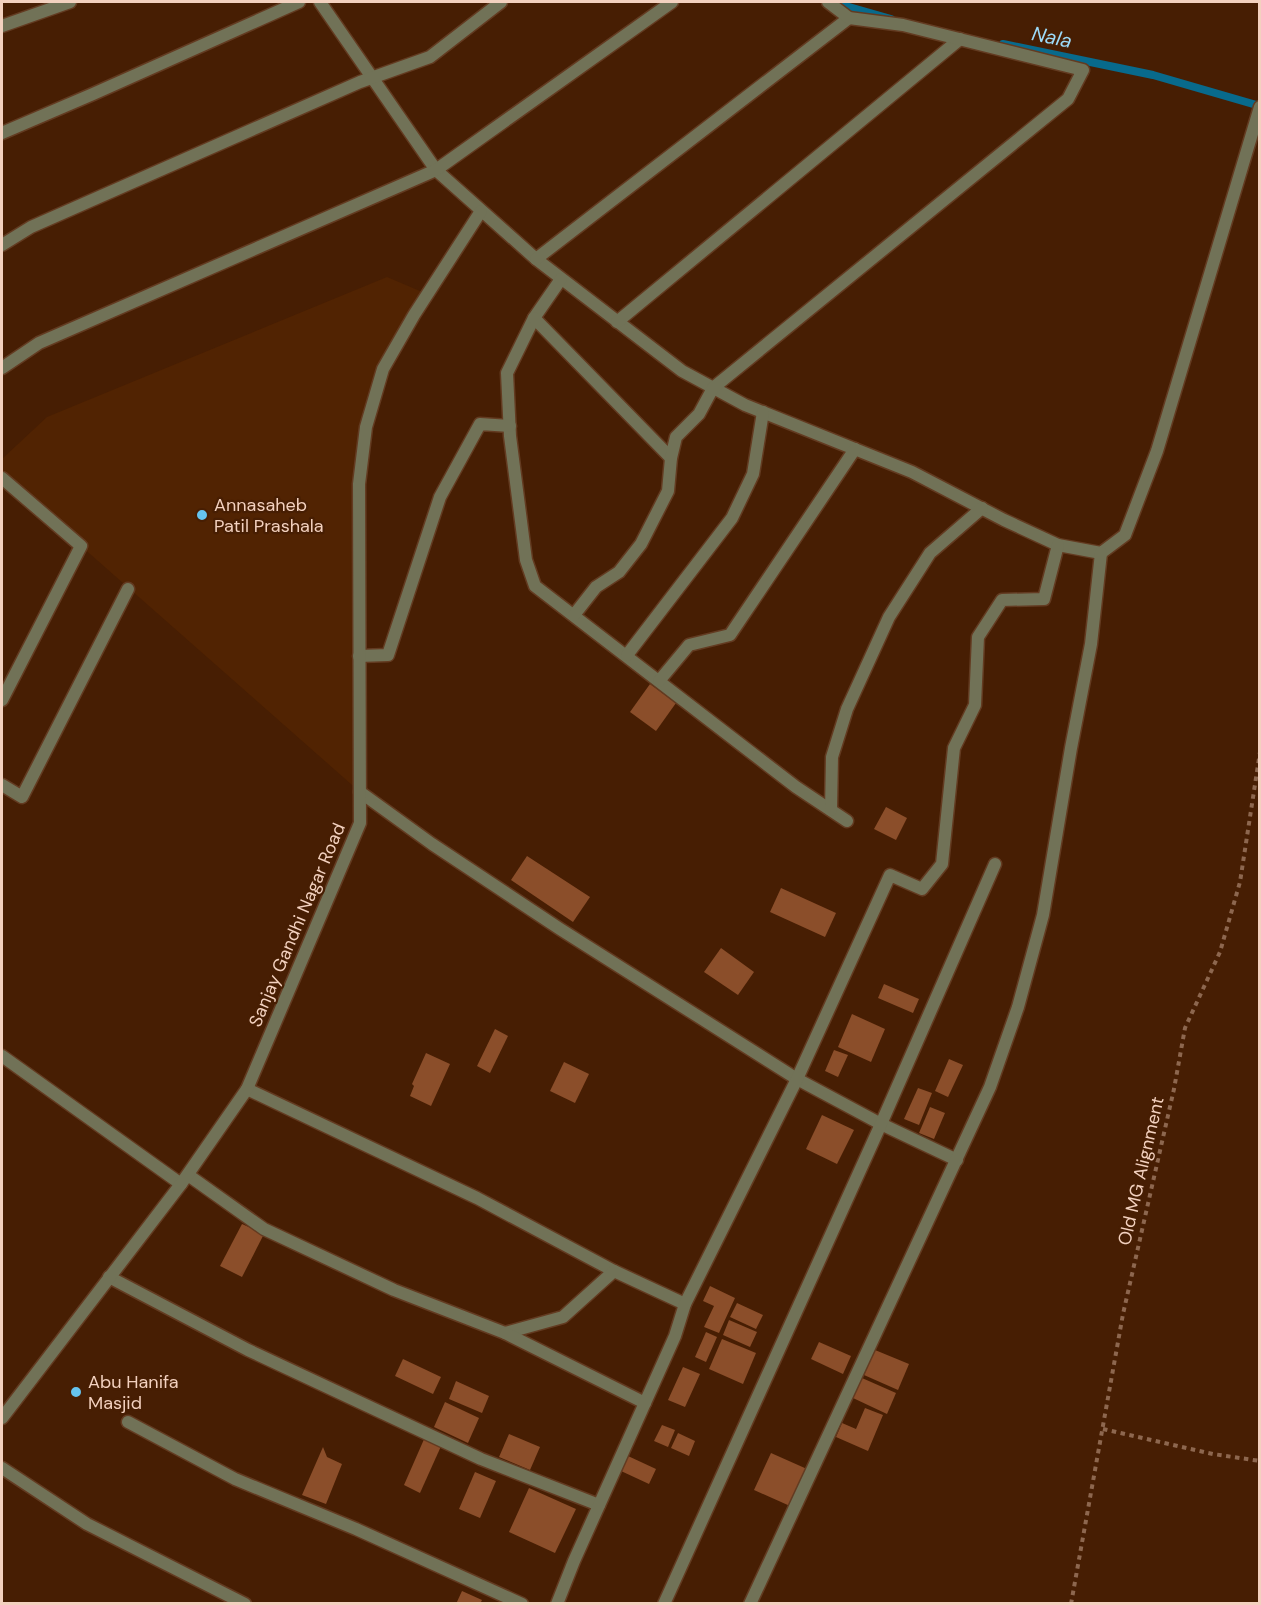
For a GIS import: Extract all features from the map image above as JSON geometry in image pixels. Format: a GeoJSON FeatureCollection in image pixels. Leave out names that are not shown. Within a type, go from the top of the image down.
{"type":"FeatureCollection","features":[{"type":"Feature","properties":{"kind":"street"},"geometry":{"type":"LineString","coordinates":[[2,26],[70,2]]}},
{"type":"Feature","properties":{"kind":"street"},"geometry":{"type":"LineString","coordinates":[[2,133],[299,2]]}},
{"type":"Feature","properties":{"kind":"street"},"geometry":{"type":"LineString","coordinates":[[320,2],[436,170],[536,259],[682,372],[763,412],[912,472],[1059,545],[1101,553]]}},
{"type":"Feature","properties":{"kind":"street"},"geometry":{"type":"LineString","coordinates":[[2,245],[32,227],[374,78],[430,57],[501,2]]}},
{"type":"Feature","properties":{"kind":"street"},"geometry":{"type":"LineString","coordinates":[[2,368],[39,343],[436,170],[672,2]]}},
{"type":"Feature","properties":{"kind":"street"},"geometry":{"type":"LineString","coordinates":[[574,615],[596,587],[619,572],[641,544],[668,491],[671,458],[676,437],[699,414],[713,388],[1068,99],[1083,70],[903,25],[849,18],[828,2]]}},
{"type":"Feature","properties":{"kind":"street"},"geometry":{"type":"LineString","coordinates":[[536,259],[849,18]]}},
{"type":"Feature","properties":{"kind":"street"},"geometry":{"type":"LineString","coordinates":[[617,322],[960,39]]}},
{"type":"Feature","properties":{"kind":"street"},"geometry":{"type":"LineString","coordinates":[[750,1604],[957,1161],[990,1087],[1018,1007],[1043,915],[1091,644],[1101,553],[1125,535],[1157,451],[1260,107]]}},
{"type":"Feature","properties":{"kind":"street","name":"Sanjay Gandhi Nagar Road"},"geometry":{"type":"LineString","coordinates":[[2,1418],[185,1179],[247,1089],[360,823],[359,484],[366,427],[383,369],[414,315],[481,211]]}},
{"type":"Feature","properties":{"kind":"street"},"geometry":{"type":"LineString","coordinates":[[561,279],[534,318],[507,373],[510,426],[526,560],[535,586],[796,787],[847,820]]}},
{"type":"Feature","properties":{"kind":"street"},"geometry":{"type":"LineString","coordinates":[[534,318],[671,458]]}},
{"type":"Feature","properties":{"kind":"street"},"geometry":{"type":"LineString","coordinates":[[627,656],[732,518],[753,474],[763,412]]}},
{"type":"Feature","properties":{"kind":"street"},"geometry":{"type":"LineString","coordinates":[[359,656],[388,655],[440,497],[480,424],[510,426]]}},
{"type":"Feature","properties":{"kind":"street"},"geometry":{"type":"LineString","coordinates":[[659,681],[689,645],[730,635],[855,449]]}},
{"type":"Feature","properties":{"kind":"street"},"geometry":{"type":"LineString","coordinates":[[2,478],[81,546],[2,700]]}},
{"type":"Feature","properties":{"kind":"street"},"geometry":{"type":"LineString","coordinates":[[831,810],[832,757],[847,709],[889,617],[930,554],[982,508]]}},
{"type":"Feature","properties":{"kind":"street"},"geometry":{"type":"LineString","coordinates":[[557,1604],[675,1336],[685,1304],[797,1079],[890,875],[922,889],[942,864],[954,748],[975,705],[978,637],[1002,600],[1044,600],[1059,545]]}},
{"type":"Feature","properties":{"kind":"street"},"geometry":{"type":"LineString","coordinates":[[2,784],[22,797],[128,589]]}},
{"type":"Feature","properties":{"kind":"street"},"geometry":{"type":"LineString","coordinates":[[360,792],[432,844],[560,929],[797,1079],[957,1161]]}},
{"type":"Feature","properties":{"kind":"street"},"geometry":{"type":"LineString","coordinates":[[664,1604],[881,1124],[995,864]]}},
{"type":"Feature","properties":{"kind":"street"},"geometry":{"type":"LineString","coordinates":[[2,1056],[185,1179],[264,1229],[394,1290],[504,1333],[645,1402]]}},
{"type":"Feature","properties":{"kind":"street"},"geometry":{"type":"LineString","coordinates":[[247,1089],[477,1198],[614,1271],[685,1304]]}},
{"type":"Feature","properties":{"kind":"street"},"geometry":{"type":"LineString","coordinates":[[504,1333],[563,1317],[614,1271]]}},
{"type":"Feature","properties":{"kind":"street"},"geometry":{"type":"LineString","coordinates":[[109,1277],[248,1350],[481,1459],[599,1506]]}},
{"type":"Feature","properties":{"kind":"street"},"geometry":{"type":"LineString","coordinates":[[128,1422],[235,1479],[356,1529],[522,1604]]}},
{"type":"Feature","properties":{"kind":"street"},"geometry":{"type":"LineString","coordinates":[[2,1468],[87,1524],[245,1604]]}},
{"type":"Feature","properties":{"kind":"path","name":"Old MG Alignment"},"geometry":{"type":"LineString","coordinates":[[1071,1604],[1123,1314],[1174,1089],[1185,1028],[1220,952],[1240,882],[1260,752]]}},
{"type":"Feature","properties":{"kind":"path"},"geometry":{"type":"LineString","coordinates":[[1103,1430],[1213,1455],[1260,1461]]}},
{"type":"Feature","properties":{"kind":"shaded area","name":"Annasaheb Patil Prashala"},"geometry":{"type":"Polygon","coordinates":[[[387,277],[427,294],[375,394],[359,484],[360,792],[2,479],[2,459],[47,417],[387,277]]]}},
{"type":"Feature","properties":{"kind":"building"},"geometry":{"type":"Polygon","coordinates":[[[650,684],[676,703],[656,731],[630,712],[650,684]]]}},
{"type":"Feature","properties":{"kind":"building"},"geometry":{"type":"Polygon","coordinates":[[[886,807],[907,818],[896,840],[874,829],[886,807]]]}},
{"type":"Feature","properties":{"kind":"building"},"geometry":{"type":"Polygon","coordinates":[[[527,856],[590,897],[573,922],[511,880],[527,856]]]}},
{"type":"Feature","properties":{"kind":"building"},"geometry":{"type":"Polygon","coordinates":[[[781,888],[836,913],[825,937],[770,912],[781,888]]]}},
{"type":"Feature","properties":{"kind":"building"},"geometry":{"type":"Polygon","coordinates":[[[721,948],[754,972],[738,995],[704,972],[721,948]]]}},
{"type":"Feature","properties":{"kind":"building"},"geometry":{"type":"Polygon","coordinates":[[[884,984],[919,999],[913,1013],[878,998],[884,984]]]}},
{"type":"Feature","properties":{"kind":"building"},"geometry":{"type":"Polygon","coordinates":[[[852,1014],[885,1029],[871,1062],[838,1047],[852,1014]]]}},
{"type":"Feature","properties":{"kind":"building"},"geometry":{"type":"Polygon","coordinates":[[[495,1029],[508,1036],[490,1073],[477,1066],[495,1029]]]}},
{"type":"Feature","properties":{"kind":"building"},"geometry":{"type":"Polygon","coordinates":[[[834,1050],[848,1055],[838,1077],[825,1071],[834,1050]]]}},
{"type":"Feature","properties":{"kind":"building"},"geometry":{"type":"Polygon","coordinates":[[[426,1053],[450,1064],[431,1106],[410,1096],[414,1086],[412,1084],[426,1053]]]}},
{"type":"Feature","properties":{"kind":"building"},"geometry":{"type":"Polygon","coordinates":[[[949,1059],[963,1065],[948,1097],[935,1091],[949,1059]]]}},
{"type":"Feature","properties":{"kind":"building"},"geometry":{"type":"Polygon","coordinates":[[[564,1062],[589,1074],[575,1103],[550,1091],[564,1062]]]}},
{"type":"Feature","properties":{"kind":"building"},"geometry":{"type":"Polygon","coordinates":[[[918,1088],[932,1093],[919,1125],[904,1119],[918,1088]]]}},
{"type":"Feature","properties":{"kind":"building"},"geometry":{"type":"Polygon","coordinates":[[[930,1107],[945,1113],[934,1139],[919,1133],[930,1107]]]}},
{"type":"Feature","properties":{"kind":"building"},"geometry":{"type":"Polygon","coordinates":[[[822,1115],[854,1130],[837,1164],[806,1149],[822,1115]]]}},
{"type":"Feature","properties":{"kind":"building"},"geometry":{"type":"Polygon","coordinates":[[[242,1224],[264,1234],[242,1277],[220,1266],[242,1224]]]}},
{"type":"Feature","properties":{"kind":"building"},"geometry":{"type":"Polygon","coordinates":[[[710,1286],[735,1298],[719,1333],[704,1327],[714,1306],[703,1301],[710,1286]]]}},
{"type":"Feature","properties":{"kind":"building"},"geometry":{"type":"Polygon","coordinates":[[[737,1303],[763,1315],[756,1329],[730,1317],[737,1303]]]}},
{"type":"Feature","properties":{"kind":"building"},"geometry":{"type":"Polygon","coordinates":[[[729,1320],[757,1332],[750,1347],[723,1335],[729,1320]]]}},
{"type":"Feature","properties":{"kind":"building"},"geometry":{"type":"Polygon","coordinates":[[[706,1332],[717,1337],[706,1362],[695,1357],[706,1332]]]}},
{"type":"Feature","properties":{"kind":"building"},"geometry":{"type":"Polygon","coordinates":[[[722,1339],[756,1353],[743,1384],[709,1369],[722,1339]]]}},
{"type":"Feature","properties":{"kind":"building"},"geometry":{"type":"Polygon","coordinates":[[[819,1342],[851,1356],[843,1374],[811,1359],[819,1342]]]}},
{"type":"Feature","properties":{"kind":"building"},"geometry":{"type":"Polygon","coordinates":[[[875,1350],[909,1364],[898,1390],[864,1375],[875,1350]]]}},
{"type":"Feature","properties":{"kind":"building"},"geometry":{"type":"Polygon","coordinates":[[[403,1359],[441,1377],[433,1394],[395,1376],[403,1359]]]}},
{"type":"Feature","properties":{"kind":"building"},"geometry":{"type":"Polygon","coordinates":[[[683,1367],[700,1374],[685,1407],[668,1400],[683,1367]]]}},
{"type":"Feature","properties":{"kind":"building"},"geometry":{"type":"Polygon","coordinates":[[[862,1378],[896,1393],[887,1414],[853,1398],[862,1378]]]}},
{"type":"Feature","properties":{"kind":"building"},"geometry":{"type":"Polygon","coordinates":[[[456,1381],[489,1396],[482,1413],[449,1399],[456,1381]]]}},
{"type":"Feature","properties":{"kind":"building"},"geometry":{"type":"Polygon","coordinates":[[[445,1402],[479,1418],[468,1443],[434,1427],[445,1402]]]}},
{"type":"Feature","properties":{"kind":"building"},"geometry":{"type":"Polygon","coordinates":[[[865,1408],[883,1415],[868,1451],[836,1437],[842,1423],[856,1429],[865,1408]]]}},
{"type":"Feature","properties":{"kind":"building"},"geometry":{"type":"Polygon","coordinates":[[[662,1425],[675,1430],[668,1447],[654,1441],[662,1425]]]}},
{"type":"Feature","properties":{"kind":"building"},"geometry":{"type":"Polygon","coordinates":[[[678,1433],[695,1441],[689,1456],[671,1448],[678,1433]]]}},
{"type":"Feature","properties":{"kind":"building"},"geometry":{"type":"Polygon","coordinates":[[[509,1434],[540,1447],[530,1470],[499,1457],[509,1434]]]}},
{"type":"Feature","properties":{"kind":"building"},"geometry":{"type":"Polygon","coordinates":[[[425,1437],[442,1444],[420,1493],[404,1485],[425,1437]]]}},
{"type":"Feature","properties":{"kind":"building"},"geometry":{"type":"Polygon","coordinates":[[[323,1447],[327,1457],[342,1464],[326,1504],[302,1495],[323,1447]]]}},
{"type":"Feature","properties":{"kind":"building"},"geometry":{"type":"Polygon","coordinates":[[[771,1453],[807,1469],[790,1506],[754,1490],[771,1453]]]}},
{"type":"Feature","properties":{"kind":"building"},"geometry":{"type":"Polygon","coordinates":[[[628,1456],[656,1469],[649,1484],[621,1471],[628,1456]]]}},
{"type":"Feature","properties":{"kind":"building"},"geometry":{"type":"Polygon","coordinates":[[[475,1472],[496,1481],[480,1518],[459,1509],[475,1472]]]}},
{"type":"Feature","properties":{"kind":"building"},"geometry":{"type":"Polygon","coordinates":[[[529,1488],[576,1509],[555,1553],[509,1532],[529,1488]]]}},
{"type":"Feature","properties":{"kind":"building"},"geometry":{"type":"Polygon","coordinates":[[[462,1591],[482,1600],[480,1604],[456,1604],[462,1591]]]}},
{"type":"Feature","properties":{"kind":"waterway","name":"Nala"},"geometry":{"type":"LineString","coordinates":[[838,2],[891,19]]}},
{"type":"Feature","properties":{"kind":"waterway","name":"Nala"},"geometry":{"type":"LineString","coordinates":[[1003,44],[1153,75],[1260,106]]}},
{"type":"Feature","properties":{"kind":"place","name":"Annasaheb Patil Prashala"},"geometry":{"type":"Point","coordinates":[202,515]}},
{"type":"Feature","properties":{"kind":"place","name":"Abu Hanifa Masjid"},"geometry":{"type":"Point","coordinates":[76,1392]}}]}
